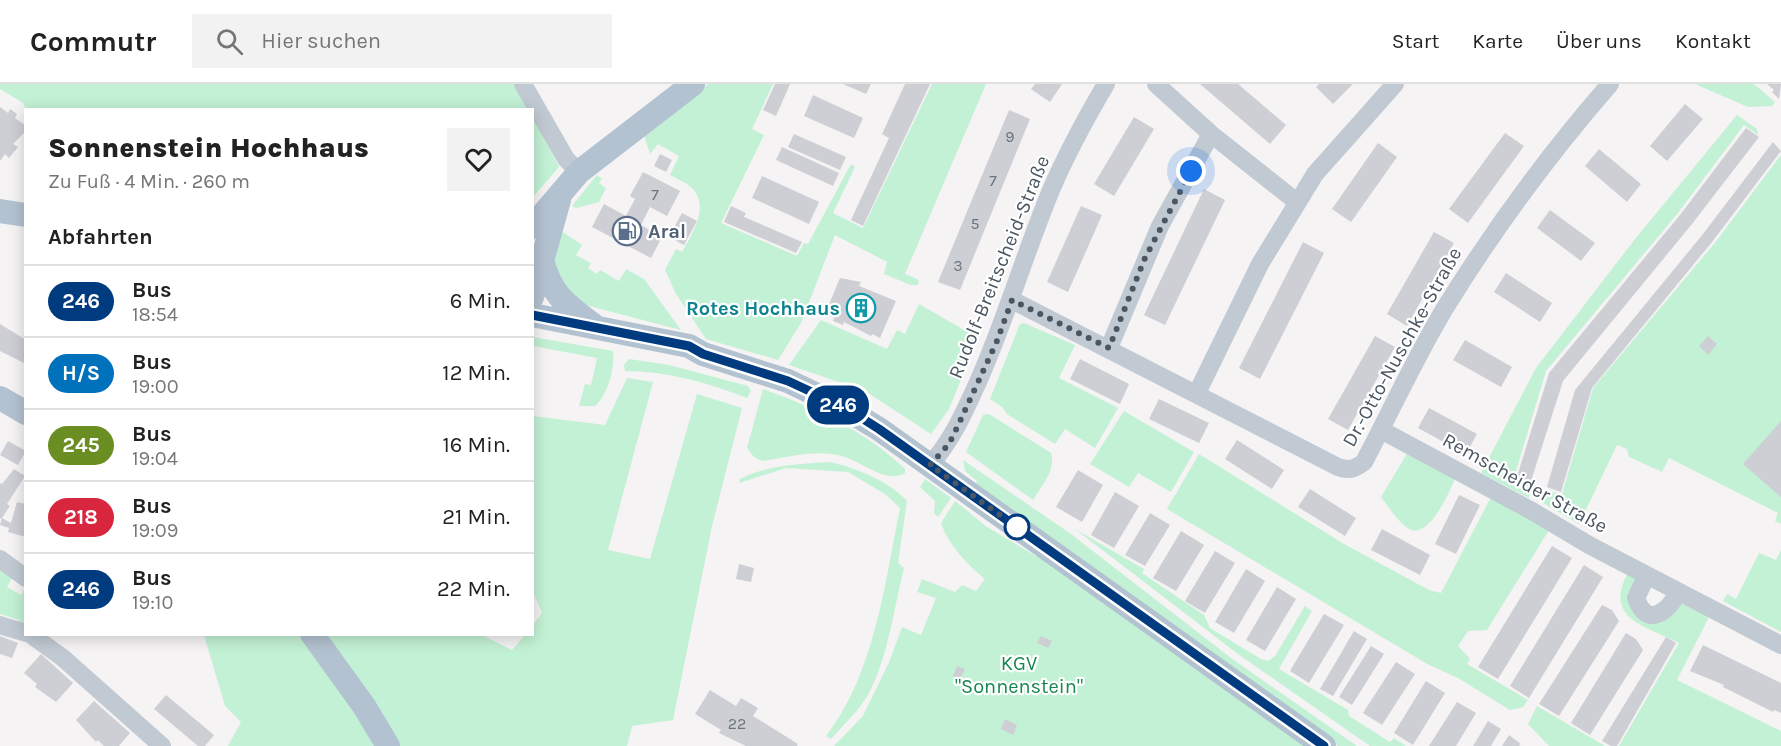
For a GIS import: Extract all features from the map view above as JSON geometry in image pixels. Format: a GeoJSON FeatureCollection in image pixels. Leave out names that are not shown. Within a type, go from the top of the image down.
{"type":"FeatureCollection","features":[{"type":"Feature","properties":{"kind":"main road"},"geometry":{"type":"LineString","coordinates":[[534,224],[540,215],[559,198],[579,172],[693,84]]}},
{"type":"Feature","properties":{"kind":"main road"},"geometry":{"type":"LineString","coordinates":[[534,289],[559,198]]}},
{"type":"Feature","properties":{"kind":"main road"},"geometry":{"type":"LineString","coordinates":[[0,211],[24,215]]}},
{"type":"Feature","properties":{"kind":"main road"},"geometry":{"type":"LineString","coordinates":[[542,259],[550,287],[561,301],[597,328]]}},
{"type":"Feature","properties":{"kind":"main road"},"geometry":{"type":"LineString","coordinates":[[534,315],[689,346],[703,354],[788,381],[846,408],[930,465],[1324,746]]}},
{"type":"Feature","properties":{"kind":"main road"},"geometry":{"type":"LineString","coordinates":[[534,330],[671,357],[703,354]]}},
{"type":"Feature","properties":{"kind":"main road"},"geometry":{"type":"LineString","coordinates":[[0,398],[24,412]]}},
{"type":"Feature","properties":{"kind":"main road"},"geometry":{"type":"LineString","coordinates":[[313,636],[357,697],[388,746]]}},
{"type":"Feature","properties":{"kind":"street"},"geometry":{"type":"LineString","coordinates":[[523,84],[566,159],[579,172]]}},
{"type":"Feature","properties":{"kind":"street","name":"Rudolf-Breitscheid-Straße"},"geometry":{"type":"LineString","coordinates":[[930,465],[949,444],[997,341],[1052,189],[1080,129],[1106,84]]}},
{"type":"Feature","properties":{"kind":"street"},"geometry":{"type":"LineString","coordinates":[[1156,84],[1211,134],[1297,202]]}},
{"type":"Feature","properties":{"kind":"street"},"geometry":{"type":"LineString","coordinates":[[1197,393],[1260,264],[1297,202],[1315,174],[1395,84]]}},
{"type":"Feature","properties":{"kind":"street","name":"Dr.-Otto-Nuschke-Straße"},"geometry":{"type":"LineString","coordinates":[[1012,300],[1347,470],[1356,468],[1364,462],[1444,309],[1487,242],[1533,177],[1610,84]]}},
{"type":"Feature","properties":{"kind":"street"},"geometry":{"type":"LineString","coordinates":[[1109,348],[1160,226],[1211,134]]}},
{"type":"Feature","properties":{"kind":"street","name":"Remscheider Straße"},"geometry":{"type":"LineString","coordinates":[[1381,430],[1678,592],[1781,645]]}},
{"type":"Feature","properties":{"kind":"street"},"geometry":{"type":"LineString","coordinates":[[0,559],[24,577]]}},
{"type":"Feature","properties":{"kind":"street"},"geometry":{"type":"LineString","coordinates":[[1647,575],[1636,598],[1639,606],[1648,613],[1654,615],[1664,612],[1678,592]]}},
{"type":"Feature","properties":{"kind":"street"},"geometry":{"type":"LineString","coordinates":[[0,626],[24,632]]}},
{"type":"Feature","properties":{"kind":"street"},"geometry":{"type":"LineString","coordinates":[[33,636],[63,658],[162,746]]}},
{"type":"Feature","properties":{"kind":"green space"},"geometry":{"type":"Polygon","coordinates":[[[0,84],[514,84],[527,108],[25,108],[23,103],[0,89],[0,84]]]}},
{"type":"Feature","properties":{"kind":"green space"},"geometry":{"type":"Polygon","coordinates":[[[708,84],[773,84],[752,129],[764,135],[721,223],[797,256],[804,243],[808,244],[851,164],[855,167],[833,213],[863,228],[932,84],[986,84],[905,274],[919,280],[918,285],[911,285],[884,274],[887,262],[835,235],[801,323],[778,360],[706,339],[676,294],[665,270],[676,249],[682,252],[695,229],[700,211],[697,194],[684,182],[670,175],[679,156],[658,144],[650,154],[644,135],[708,84]]]}},
{"type":"Feature","properties":{"kind":"green space"},"geometry":{"type":"Polygon","coordinates":[[[1695,84],[1754,84],[1775,102],[1772,106],[1748,107],[1695,84]]]}},
{"type":"Feature","properties":{"kind":"green space"},"geometry":{"type":"Polygon","coordinates":[[[1737,115],[1757,129],[1758,135],[1744,125],[1678,213],[1546,371],[1513,481],[1529,488],[1529,498],[1481,473],[1536,368],[1635,239],[1737,115]]]}},
{"type":"Feature","properties":{"kind":"green space"},"geometry":{"type":"Polygon","coordinates":[[[534,120],[559,167],[534,196],[534,120]]]}},
{"type":"Feature","properties":{"kind":"green space"},"geometry":{"type":"Polygon","coordinates":[[[1781,155],[1781,524],[1775,521],[1778,513],[1669,458],[1662,472],[1629,457],[1627,449],[1617,445],[1579,524],[1543,503],[1548,491],[1562,494],[1593,388],[1714,244],[1781,155]]]}},
{"type":"Feature","properties":{"kind":"green space"},"geometry":{"type":"Polygon","coordinates":[[[597,175],[602,179],[599,183],[606,188],[599,202],[576,208],[572,206],[597,175]]]}},
{"type":"Feature","properties":{"kind":"green space"},"geometry":{"type":"Polygon","coordinates":[[[563,232],[582,245],[576,255],[591,263],[588,268],[597,274],[600,270],[619,281],[626,269],[644,279],[681,330],[589,306],[577,299],[553,271],[557,233],[563,232]]]}},
{"type":"Feature","properties":{"kind":"green space"},"geometry":{"type":"Polygon","coordinates":[[[919,304],[978,338],[949,409],[931,434],[865,391],[789,365],[821,320],[887,349],[897,330],[905,334],[919,304]]]}},
{"type":"Feature","properties":{"kind":"green space"},"geometry":{"type":"Polygon","coordinates":[[[1024,323],[1075,345],[1059,378],[1118,408],[1095,448],[1065,429],[1055,444],[1007,414],[1002,407],[990,399],[1020,324],[1024,323]]]}},
{"type":"Feature","properties":{"kind":"green space"},"geometry":{"type":"Polygon","coordinates":[[[534,337],[613,351],[610,381],[604,395],[595,406],[579,406],[585,384],[591,385],[597,358],[534,346],[534,337]]]}},
{"type":"Feature","properties":{"kind":"green space"},"geometry":{"type":"Polygon","coordinates":[[[629,359],[669,365],[748,386],[751,391],[747,398],[687,379],[656,373],[625,371],[624,365],[629,359]]]}},
{"type":"Feature","properties":{"kind":"green space"},"geometry":{"type":"Polygon","coordinates":[[[627,378],[653,382],[608,550],[650,559],[697,394],[742,408],[712,526],[673,720],[632,726],[627,746],[399,746],[326,636],[484,636],[512,650],[524,636],[534,636],[534,624],[542,613],[534,594],[534,416],[605,425],[627,378]]]}},
{"type":"Feature","properties":{"kind":"green space"},"geometry":{"type":"Polygon","coordinates":[[[763,389],[820,412],[856,432],[890,455],[905,469],[905,473],[890,476],[835,454],[804,454],[762,461],[754,457],[747,448],[763,389]]]}},
{"type":"Feature","properties":{"kind":"green space"},"geometry":{"type":"Polygon","coordinates":[[[1124,411],[1194,452],[1171,492],[1138,473],[1129,487],[1090,464],[1124,411]]]}},
{"type":"Feature","properties":{"kind":"green space"},"geometry":{"type":"Polygon","coordinates":[[[989,414],[1051,453],[1050,472],[1033,500],[966,452],[983,415],[989,414]]]}},
{"type":"Feature","properties":{"kind":"green space"},"geometry":{"type":"Polygon","coordinates":[[[1408,452],[1455,479],[1443,504],[1430,523],[1414,530],[1402,524],[1381,497],[1408,452]]]}},
{"type":"Feature","properties":{"kind":"green space"},"geometry":{"type":"Polygon","coordinates":[[[1199,454],[1344,544],[1429,590],[1441,593],[1491,497],[1549,530],[1487,630],[1468,631],[1458,646],[1470,659],[1467,664],[1528,700],[1523,707],[1510,710],[1458,678],[1429,665],[1167,509],[1199,454]]]}},
{"type":"Feature","properties":{"kind":"green space"},"geometry":{"type":"Polygon","coordinates":[[[963,460],[1071,534],[1231,658],[1357,746],[1338,746],[975,484],[977,481],[965,471],[963,460]]]}},
{"type":"Feature","properties":{"kind":"green space"},"geometry":{"type":"Polygon","coordinates":[[[830,462],[872,476],[891,487],[907,501],[898,563],[904,568],[882,660],[867,696],[831,739],[826,736],[842,712],[867,657],[883,597],[900,508],[885,494],[848,472],[786,468],[739,483],[740,479],[751,474],[773,468],[830,462]]]}},
{"type":"Feature","properties":{"kind":"green space"},"geometry":{"type":"Polygon","coordinates":[[[925,479],[951,498],[938,517],[934,513],[935,501],[920,487],[925,479]]]}},
{"type":"Feature","properties":{"kind":"green space","name":"KGV \"Sonnenstein\""},"geometry":{"type":"Polygon","coordinates":[[[955,501],[987,527],[1036,556],[1045,557],[1306,746],[834,746],[863,716],[890,660],[902,627],[921,635],[936,598],[917,592],[922,579],[955,592],[962,585],[976,591],[985,579],[959,554],[944,531],[941,523],[955,501]]]}},
{"type":"Feature","properties":{"kind":"green space"},"geometry":{"type":"Polygon","coordinates":[[[1075,529],[1144,569],[1142,573],[1204,615],[1210,628],[1261,659],[1268,661],[1275,656],[1305,606],[1312,611],[1279,669],[1348,710],[1349,716],[1390,742],[1394,738],[1406,746],[1370,746],[1238,654],[1075,529]]]}},
{"type":"Feature","properties":{"kind":"green space"},"geometry":{"type":"Polygon","coordinates":[[[1781,550],[1781,632],[1723,601],[1727,594],[1736,599],[1759,553],[1776,560],[1781,550]]]}},
{"type":"Feature","properties":{"kind":"green space"},"geometry":{"type":"Polygon","coordinates":[[[0,569],[12,578],[7,587],[21,595],[24,590],[24,623],[18,625],[19,620],[0,614],[0,569]]]}},
{"type":"Feature","properties":{"kind":"green space"},"geometry":{"type":"Polygon","coordinates":[[[1628,573],[1637,578],[1640,613],[1679,601],[1710,615],[1677,680],[1781,731],[1781,746],[1619,746],[1679,643],[1642,626],[1625,611],[1621,601],[1621,589],[1628,573]]]}},
{"type":"Feature","properties":{"kind":"green space"},"geometry":{"type":"Polygon","coordinates":[[[204,636],[300,636],[315,653],[378,746],[228,746],[241,722],[225,706],[204,636]]]}},
{"type":"Feature","properties":{"kind":"green space"},"geometry":{"type":"Polygon","coordinates":[[[1537,706],[1605,746],[1549,746],[1528,724],[1537,706]]]}},
{"type":"Feature","properties":{"kind":"building"},"geometry":{"type":"Polygon","coordinates":[[[775,84],[790,84],[776,116],[763,110],[775,84]]]}},
{"type":"Feature","properties":{"kind":"building"},"geometry":{"type":"Polygon","coordinates":[[[843,84],[871,84],[866,94],[843,84]]]}},
{"type":"Feature","properties":{"kind":"building"},"geometry":{"type":"Polygon","coordinates":[[[905,84],[930,84],[863,226],[851,220],[889,138],[882,134],[905,84]]]}},
{"type":"Feature","properties":{"kind":"building"},"geometry":{"type":"Polygon","coordinates":[[[1035,84],[1062,84],[1050,102],[1031,89],[1035,84]]]}},
{"type":"Feature","properties":{"kind":"building"},"geometry":{"type":"Polygon","coordinates":[[[1200,84],[1238,84],[1286,125],[1270,144],[1200,84]]]}},
{"type":"Feature","properties":{"kind":"building"},"geometry":{"type":"Polygon","coordinates":[[[1319,84],[1353,84],[1333,104],[1316,87],[1319,84]]]}},
{"type":"Feature","properties":{"kind":"building"},"geometry":{"type":"Polygon","coordinates":[[[1767,84],[1781,84],[1779,99],[1772,92],[1774,90],[1767,84]]]}},
{"type":"Feature","properties":{"kind":"building"},"geometry":{"type":"Polygon","coordinates":[[[813,95],[863,118],[854,138],[804,116],[813,95]]]}},
{"type":"Feature","properties":{"kind":"building"},"geometry":{"type":"Polygon","coordinates":[[[1685,104],[1703,119],[1667,161],[1650,146],[1685,104]]]}},
{"type":"Feature","properties":{"kind":"building"},"geometry":{"type":"Polygon","coordinates":[[[0,107],[8,113],[10,109],[17,114],[15,118],[24,125],[24,133],[13,144],[18,147],[9,158],[5,154],[0,161],[0,107]]]}},
{"type":"Feature","properties":{"kind":"building"},"geometry":{"type":"Polygon","coordinates":[[[1009,110],[1030,119],[960,290],[938,282],[1009,110]]]}},
{"type":"Feature","properties":{"kind":"building"},"geometry":{"type":"Polygon","coordinates":[[[1134,117],[1154,129],[1114,196],[1094,184],[1134,117]]]}},
{"type":"Feature","properties":{"kind":"building"},"geometry":{"type":"Polygon","coordinates":[[[1746,128],[1759,137],[1692,224],[1563,381],[1530,484],[1516,480],[1549,373],[1680,215],[1746,128]]]}},
{"type":"Feature","properties":{"kind":"building"},"geometry":{"type":"Polygon","coordinates":[[[1505,133],[1524,146],[1468,223],[1449,209],[1505,133]]]}},
{"type":"Feature","properties":{"kind":"building"},"geometry":{"type":"Polygon","coordinates":[[[794,134],[846,157],[840,170],[788,147],[794,134]]]}},
{"type":"Feature","properties":{"kind":"building"},"geometry":{"type":"Polygon","coordinates":[[[1773,142],[1781,151],[1712,242],[1592,388],[1561,492],[1547,487],[1575,390],[1703,234],[1773,142]]]}},
{"type":"Feature","properties":{"kind":"building"},"geometry":{"type":"Polygon","coordinates":[[[1378,143],[1397,157],[1351,222],[1332,209],[1378,143]]]}},
{"type":"Feature","properties":{"kind":"building"},"geometry":{"type":"Polygon","coordinates":[[[782,147],[839,173],[833,186],[776,160],[782,147]]]}},
{"type":"Feature","properties":{"kind":"building"},"geometry":{"type":"Polygon","coordinates":[[[1599,149],[1641,184],[1627,202],[1585,166],[1599,149]]]}},
{"type":"Feature","properties":{"kind":"building"},"geometry":{"type":"Polygon","coordinates":[[[660,154],[672,160],[666,172],[654,166],[660,154]]]}},
{"type":"Feature","properties":{"kind":"building"},"geometry":{"type":"Polygon","coordinates":[[[643,172],[680,191],[667,216],[650,207],[641,225],[662,237],[651,258],[592,227],[604,204],[626,216],[635,199],[630,196],[643,172]]]}},
{"type":"Feature","properties":{"kind":"building"},"geometry":{"type":"Polygon","coordinates":[[[762,176],[819,202],[809,224],[752,198],[762,176]]]}},
{"type":"Feature","properties":{"kind":"building"},"geometry":{"type":"Polygon","coordinates":[[[1204,189],[1225,200],[1165,325],[1144,315],[1204,189]]]}},
{"type":"Feature","properties":{"kind":"building"},"geometry":{"type":"Polygon","coordinates":[[[731,206],[746,213],[744,217],[802,242],[796,253],[724,222],[731,206]]]}},
{"type":"Feature","properties":{"kind":"building"},"geometry":{"type":"Polygon","coordinates":[[[1081,206],[1102,215],[1068,292],[1047,282],[1081,206]]]}},
{"type":"Feature","properties":{"kind":"building"},"geometry":{"type":"Polygon","coordinates":[[[1550,210],[1595,243],[1581,261],[1537,228],[1550,210]]]}},
{"type":"Feature","properties":{"kind":"building"},"geometry":{"type":"Polygon","coordinates":[[[682,213],[697,221],[684,245],[669,237],[682,213]]]}},
{"type":"Feature","properties":{"kind":"building"},"geometry":{"type":"Polygon","coordinates":[[[1434,232],[1454,243],[1407,326],[1387,314],[1434,232]]]}},
{"type":"Feature","properties":{"kind":"building"},"geometry":{"type":"Polygon","coordinates":[[[1303,242],[1324,253],[1260,379],[1239,368],[1303,242]]]}},
{"type":"Feature","properties":{"kind":"building"},"geometry":{"type":"Polygon","coordinates":[[[1506,273],[1552,303],[1540,322],[1494,292],[1506,273]]]}},
{"type":"Feature","properties":{"kind":"building","name":"Rotes Hochhaus"},"geometry":{"type":"Polygon","coordinates":[[[840,278],[861,282],[859,286],[896,301],[880,338],[872,334],[871,336],[844,322],[843,325],[833,321],[834,318],[825,314],[840,278]]]}},
{"type":"Feature","properties":{"kind":"building"},"geometry":{"type":"Polygon","coordinates":[[[0,324],[24,339],[24,363],[0,351],[0,324]]]}},
{"type":"Feature","properties":{"kind":"building"},"geometry":{"type":"Polygon","coordinates":[[[1375,336],[1395,347],[1348,430],[1328,419],[1375,336]]]}},
{"type":"Feature","properties":{"kind":"building"},"geometry":{"type":"Polygon","coordinates":[[[1708,336],[1717,344],[1708,355],[1699,346],[1708,336]]]}},
{"type":"Feature","properties":{"kind":"building"},"geometry":{"type":"Polygon","coordinates":[[[1465,340],[1512,367],[1501,387],[1453,360],[1465,340]]]}},
{"type":"Feature","properties":{"kind":"building"},"geometry":{"type":"Polygon","coordinates":[[[1080,359],[1129,384],[1120,404],[1070,379],[1080,359]]]}},
{"type":"Feature","properties":{"kind":"building"},"geometry":{"type":"Polygon","coordinates":[[[1159,399],[1209,423],[1199,443],[1149,419],[1159,399]]]}},
{"type":"Feature","properties":{"kind":"building"},"geometry":{"type":"Polygon","coordinates":[[[1429,408],[1477,434],[1466,454],[1418,428],[1429,408]]]}},
{"type":"Feature","properties":{"kind":"building"},"geometry":{"type":"Polygon","coordinates":[[[1781,421],[1781,497],[1743,464],[1781,421]]]}},
{"type":"Feature","properties":{"kind":"building"},"geometry":{"type":"Polygon","coordinates":[[[1237,440],[1284,470],[1272,489],[1225,459],[1237,440]]]}},
{"type":"Feature","properties":{"kind":"building"},"geometry":{"type":"Polygon","coordinates":[[[8,441],[24,450],[18,465],[0,455],[8,441]]]}},
{"type":"Feature","properties":{"kind":"building"},"geometry":{"type":"Polygon","coordinates":[[[14,469],[24,478],[7,504],[10,506],[0,519],[0,483],[2,484],[14,469]]]}},
{"type":"Feature","properties":{"kind":"building"},"geometry":{"type":"Polygon","coordinates":[[[1078,470],[1103,485],[1082,522],[1056,507],[1078,470]]]}},
{"type":"Feature","properties":{"kind":"building"},"geometry":{"type":"Polygon","coordinates":[[[1310,489],[1356,518],[1345,536],[1298,507],[1310,489]]]}},
{"type":"Feature","properties":{"kind":"building"},"geometry":{"type":"Polygon","coordinates":[[[1115,492],[1139,506],[1114,548],[1091,535],[1115,492]]]}},
{"type":"Feature","properties":{"kind":"building"},"geometry":{"type":"Polygon","coordinates":[[[1459,495],[1480,505],[1456,554],[1435,544],[1459,495]]]}},
{"type":"Feature","properties":{"kind":"building"},"geometry":{"type":"Polygon","coordinates":[[[17,502],[24,504],[24,536],[8,532],[9,528],[0,525],[2,518],[11,523],[17,502]]]}},
{"type":"Feature","properties":{"kind":"building"},"geometry":{"type":"Polygon","coordinates":[[[1150,513],[1170,525],[1145,566],[1125,555],[1150,513]]]}},
{"type":"Feature","properties":{"kind":"building"},"geometry":{"type":"Polygon","coordinates":[[[1382,529],[1430,555],[1420,575],[1371,550],[1382,529]]]}},
{"type":"Feature","properties":{"kind":"building"},"geometry":{"type":"Polygon","coordinates":[[[1181,531],[1204,545],[1176,591],[1153,578],[1181,531]]]}},
{"type":"Feature","properties":{"kind":"building"},"geometry":{"type":"Polygon","coordinates":[[[1552,546],[1572,558],[1498,679],[1478,667],[1552,546]]]}},
{"type":"Feature","properties":{"kind":"building"},"geometry":{"type":"Polygon","coordinates":[[[1215,551],[1235,563],[1205,613],[1185,601],[1215,551]]]}},
{"type":"Feature","properties":{"kind":"building"},"geometry":{"type":"Polygon","coordinates":[[[739,564],[754,568],[751,582],[736,579],[739,564]]]}},
{"type":"Feature","properties":{"kind":"building"},"geometry":{"type":"Polygon","coordinates":[[[1584,565],[1603,577],[1529,698],[1510,686],[1584,565]]]}},
{"type":"Feature","properties":{"kind":"building"},"geometry":{"type":"Polygon","coordinates":[[[1246,569],[1265,581],[1234,633],[1215,622],[1246,569]]]}},
{"type":"Feature","properties":{"kind":"building"},"geometry":{"type":"Polygon","coordinates":[[[1277,587],[1296,599],[1265,651],[1246,640],[1277,587]]]}},
{"type":"Feature","properties":{"kind":"building"},"geometry":{"type":"Polygon","coordinates":[[[1602,605],[1612,610],[1619,621],[1559,716],[1539,704],[1602,605]]]}},
{"type":"Feature","properties":{"kind":"building"},"geometry":{"type":"Polygon","coordinates":[[[1324,614],[1344,625],[1309,683],[1290,671],[1324,614]]]}},
{"type":"Feature","properties":{"kind":"building"},"geometry":{"type":"Polygon","coordinates":[[[1354,631],[1367,639],[1333,696],[1320,689],[1354,631]]]}},
{"type":"Feature","properties":{"kind":"building"},"geometry":{"type":"Polygon","coordinates":[[[1626,633],[1636,639],[1643,650],[1590,735],[1571,723],[1626,633]]]}},
{"type":"Feature","properties":{"kind":"building"},"geometry":{"type":"Polygon","coordinates":[[[0,636],[18,643],[12,658],[0,654],[0,636]]]}},
{"type":"Feature","properties":{"kind":"building"},"geometry":{"type":"Polygon","coordinates":[[[1041,636],[1052,641],[1048,648],[1037,643],[1041,636]]]}},
{"type":"Feature","properties":{"kind":"building"},"geometry":{"type":"Polygon","coordinates":[[[1666,637],[1676,643],[1617,746],[1611,746],[1602,741],[1666,637]]]}},
{"type":"Feature","properties":{"kind":"building"},"geometry":{"type":"Polygon","coordinates":[[[1703,645],[1781,683],[1781,713],[1774,710],[1773,712],[1723,687],[1724,685],[1690,671],[1703,645]]]}},
{"type":"Feature","properties":{"kind":"building"},"geometry":{"type":"Polygon","coordinates":[[[1371,646],[1384,654],[1352,705],[1339,697],[1371,646]]]}},
{"type":"Feature","properties":{"kind":"building"},"geometry":{"type":"Polygon","coordinates":[[[41,654],[73,683],[56,702],[35,687],[37,684],[24,673],[41,654]]]}},
{"type":"Feature","properties":{"kind":"building"},"geometry":{"type":"Polygon","coordinates":[[[1396,662],[1415,674],[1382,725],[1363,713],[1396,662]]]}},
{"type":"Feature","properties":{"kind":"building"},"geometry":{"type":"Polygon","coordinates":[[[957,666],[965,669],[960,679],[953,676],[957,666]]]}},
{"type":"Feature","properties":{"kind":"building"},"geometry":{"type":"Polygon","coordinates":[[[1426,681],[1445,693],[1413,745],[1394,733],[1426,681]]]}},
{"type":"Feature","properties":{"kind":"building"},"geometry":{"type":"Polygon","coordinates":[[[710,690],[736,706],[741,698],[758,708],[753,716],[798,744],[797,746],[746,746],[719,733],[721,730],[695,714],[710,690]]]}},
{"type":"Feature","properties":{"kind":"building"},"geometry":{"type":"Polygon","coordinates":[[[166,695],[214,735],[205,746],[198,746],[154,709],[166,695]]]}},
{"type":"Feature","properties":{"kind":"building"},"geometry":{"type":"Polygon","coordinates":[[[94,701],[130,733],[119,746],[104,746],[98,740],[96,742],[76,720],[94,701]]]}},
{"type":"Feature","properties":{"kind":"building"},"geometry":{"type":"Polygon","coordinates":[[[1457,702],[1476,713],[1456,746],[1429,746],[1457,702]]]}},
{"type":"Feature","properties":{"kind":"building"},"geometry":{"type":"Polygon","coordinates":[[[1005,719],[1017,725],[1013,735],[1001,729],[1005,719]]]}},
{"type":"Feature","properties":{"kind":"building"},"geometry":{"type":"Polygon","coordinates":[[[1488,721],[1501,729],[1491,746],[1473,746],[1488,721]]]}},
{"type":"Feature","properties":{"kind":"building"},"geometry":{"type":"Polygon","coordinates":[[[1509,735],[1521,744],[1502,746],[1509,735]]]}},
{"type":"Feature","properties":{"kind":"bus line","name":"246"},"geometry":{"type":"LineString","coordinates":[[534,315],[689,346],[703,354],[788,381],[846,408],[1070,563],[1324,746]]}},
{"type":"Feature","properties":{"kind":"place","name":"Aral"},"geometry":{"type":"Point","coordinates":[627,231]}},
{"type":"Feature","properties":{"kind":"place","name":"Rotes Hochhaus"},"geometry":{"type":"Point","coordinates":[861,308]}},
{"type":"Feature","properties":{"kind":"route"},"geometry":{"type":"LineString","coordinates":[[1017,527],[930,465],[949,444],[955,432],[997,341],[1012,300],[1109,348],[1145,258],[1191,171]]}}]}
